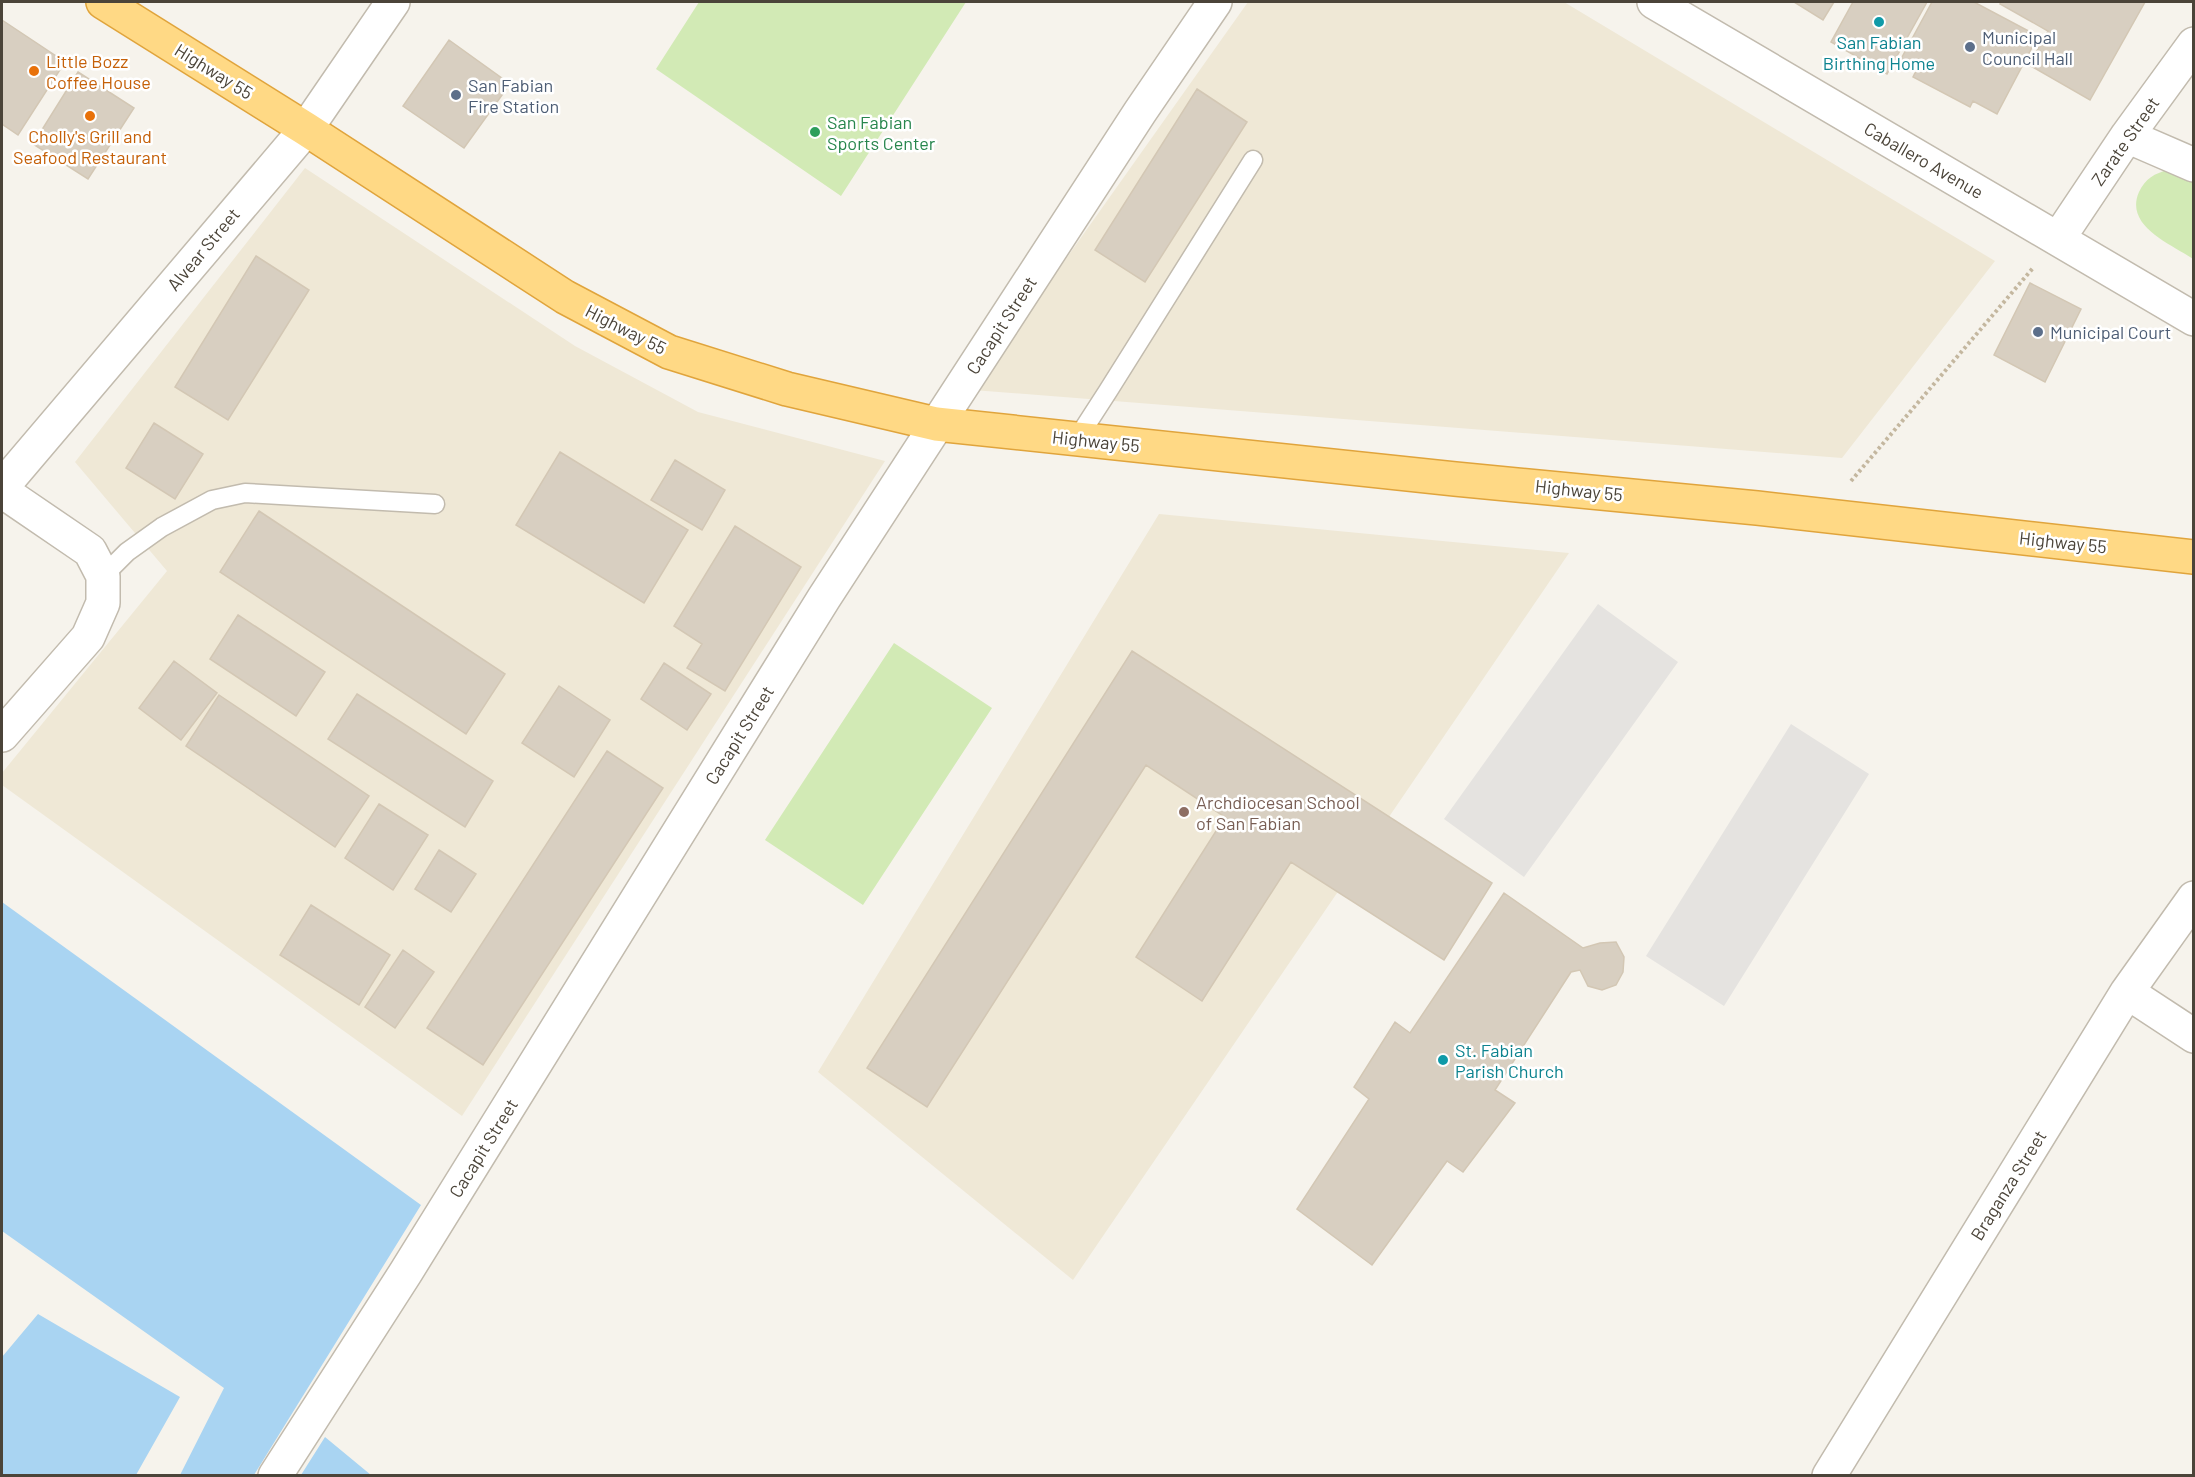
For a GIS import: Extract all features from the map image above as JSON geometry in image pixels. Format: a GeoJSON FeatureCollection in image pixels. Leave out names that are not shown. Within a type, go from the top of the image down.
{"type":"FeatureCollection","features":[{"type":"Feature","properties":{"kind":"highway","name":"Highway 55"},"geometry":{"type":"LineString","coordinates":[[103,2],[306,129],[555,291],[669,352],[788,389],[936,424],[2193,556]]}},
{"type":"Feature","properties":{"kind":"street","name":"Alvear Street"},"geometry":{"type":"LineString","coordinates":[[2,489],[306,129],[393,2]]}},
{"type":"Feature","properties":{"kind":"street","name":"Cacapit Street"},"geometry":{"type":"LineString","coordinates":[[275,1476],[406,1272],[824,597],[1215,2]]}},
{"type":"Feature","properties":{"kind":"street","name":"Caballero Avenue"},"geometry":{"type":"LineString","coordinates":[[1654,2],[2193,319]]}},
{"type":"Feature","properties":{"kind":"street","name":"Zarate Street"},"geometry":{"type":"LineString","coordinates":[[2058,239],[2127,136],[2193,44]]}},
{"type":"Feature","properties":{"kind":"street"},"geometry":{"type":"LineString","coordinates":[[2127,136],[2193,165]]}},
{"type":"Feature","properties":{"kind":"street"},"geometry":{"type":"LineString","coordinates":[[2,489],[90,551],[103,576],[103,603],[88,637],[2,735]]}},
{"type":"Feature","properties":{"kind":"street","name":"Braganza Street"},"geometry":{"type":"LineString","coordinates":[[1829,1476],[2127,992],[2193,898]]}},
{"type":"Feature","properties":{"kind":"street"},"geometry":{"type":"LineString","coordinates":[[2127,992],[2193,1036]]}},
{"type":"Feature","properties":{"kind":"lane"},"geometry":{"type":"LineString","coordinates":[[1077,439],[1253,160]]}},
{"type":"Feature","properties":{"kind":"lane"},"geometry":{"type":"LineString","coordinates":[[103,576],[127,552],[162,527],[212,500],[244,493],[435,504]]}},
{"type":"Feature","properties":{"kind":"path"},"geometry":{"type":"LineString","coordinates":[[1821,516],[2058,239]]}},
{"type":"Feature","properties":{"kind":"shaded area"},"geometry":{"type":"Polygon","coordinates":[[[1248,2],[1564,2],[1995,261],[1842,458],[973,390],[1248,2]]]}},
{"type":"Feature","properties":{"kind":"shaded area"},"geometry":{"type":"Polygon","coordinates":[[[305,168],[575,346],[698,412],[885,461],[462,1116],[2,785],[2,773],[167,571],[75,462],[305,168]]]}},
{"type":"Feature","properties":{"kind":"shaded area","name":"Archdiocesan School of San Fabian"},"geometry":{"type":"Polygon","coordinates":[[[1159,514],[1569,553],[1073,1280],[818,1072],[1159,514]]]}},
{"type":"Feature","properties":{"kind":"shaded area"},"geometry":{"type":"Polygon","coordinates":[[[1598,604],[1678,662],[1524,877],[1444,819],[1598,604]]]}},
{"type":"Feature","properties":{"kind":"shaded area"},"geometry":{"type":"Polygon","coordinates":[[[1791,724],[1869,774],[1724,1006],[1646,956],[1791,724]]]}},
{"type":"Feature","properties":{"kind":"green space","name":"San Fabian Sports Center"},"geometry":{"type":"Polygon","coordinates":[[[699,2],[966,2],[841,196],[656,69],[699,2]]]}},
{"type":"Feature","properties":{"kind":"green space"},"geometry":{"type":"Polygon","coordinates":[[[2168,170],[2193,175],[2193,259],[2152,233],[2138,215],[2136,204],[2141,187],[2151,177],[2168,170]]]}},
{"type":"Feature","properties":{"kind":"green space"},"geometry":{"type":"Polygon","coordinates":[[[894,643],[992,708],[863,905],[765,840],[894,643]]]}},
{"type":"Feature","properties":{"kind":"water"},"geometry":{"type":"Polygon","coordinates":[[[2,902],[421,1205],[254,1475],[180,1475],[224,1388],[2,1231],[2,902]]]}},
{"type":"Feature","properties":{"kind":"water"},"geometry":{"type":"Polygon","coordinates":[[[38,1314],[180,1397],[136,1475],[2,1475],[2,1357],[38,1314]]]}},
{"type":"Feature","properties":{"kind":"water"},"geometry":{"type":"Polygon","coordinates":[[[325,1437],[371,1475],[301,1475],[325,1437]]]}},
{"type":"Feature","properties":{"kind":"building"},"geometry":{"type":"Polygon","coordinates":[[[1794,2],[1834,2],[1823,20],[1794,2]]]}},
{"type":"Feature","properties":{"kind":"building","name":"San Fabian Birthing Home"},"geometry":{"type":"Polygon","coordinates":[[[1853,2],[1927,2],[1887,74],[1831,42],[1853,2]]]}},
{"type":"Feature","properties":{"kind":"building","name":"Municipal Council Hall"},"geometry":{"type":"Polygon","coordinates":[[[1932,2],[1974,2],[2038,36],[1997,114],[1973,101],[1970,107],[1913,77],[1918,67],[1901,59],[1932,2]]]}},
{"type":"Feature","properties":{"kind":"building"},"geometry":{"type":"Polygon","coordinates":[[[2001,2],[2145,2],[2090,100],[2029,65],[2048,31],[2000,4],[2001,2]]]}},
{"type":"Feature","properties":{"kind":"building"},"geometry":{"type":"Polygon","coordinates":[[[2,20],[65,62],[18,135],[2,124],[2,20]]]}},
{"type":"Feature","properties":{"kind":"building","name":"San Fabian Fire Station"},"geometry":{"type":"Polygon","coordinates":[[[449,40],[510,84],[464,148],[403,106],[449,40]]]}},
{"type":"Feature","properties":{"kind":"building"},"geometry":{"type":"Polygon","coordinates":[[[78,72],[134,108],[88,179],[33,144],[78,72]]]}},
{"type":"Feature","properties":{"kind":"building"},"geometry":{"type":"Polygon","coordinates":[[[1197,89],[1247,122],[1145,282],[1095,250],[1197,89]]]}},
{"type":"Feature","properties":{"kind":"building"},"geometry":{"type":"Polygon","coordinates":[[[256,256],[309,290],[228,420],[175,387],[256,256]]]}},
{"type":"Feature","properties":{"kind":"building","name":"Municipal Court"},"geometry":{"type":"Polygon","coordinates":[[[2030,283],[2081,309],[2045,382],[1994,355],[2030,283]]]}},
{"type":"Feature","properties":{"kind":"building"},"geometry":{"type":"Polygon","coordinates":[[[154,423],[203,454],[175,499],[126,468],[154,423]]]}},
{"type":"Feature","properties":{"kind":"building"},"geometry":{"type":"Polygon","coordinates":[[[560,452],[688,530],[644,603],[516,525],[560,452]]]}},
{"type":"Feature","properties":{"kind":"building"},"geometry":{"type":"Polygon","coordinates":[[[675,460],[725,490],[702,530],[651,500],[675,460]]]}},
{"type":"Feature","properties":{"kind":"building"},"geometry":{"type":"Polygon","coordinates":[[[259,511],[505,674],[466,734],[220,572],[259,511]]]}},
{"type":"Feature","properties":{"kind":"building"},"geometry":{"type":"Polygon","coordinates":[[[735,526],[801,567],[725,691],[687,668],[702,644],[674,626],[735,526]]]}},
{"type":"Feature","properties":{"kind":"building"},"geometry":{"type":"Polygon","coordinates":[[[238,615],[325,672],[296,716],[210,659],[238,615]]]}},
{"type":"Feature","properties":{"kind":"building"},"geometry":{"type":"Polygon","coordinates":[[[1132,651],[1492,883],[1444,960],[1291,862],[1202,1001],[1136,957],[1225,817],[1146,765],[927,1107],[867,1068],[1132,651]]]}},
{"type":"Feature","properties":{"kind":"building"},"geometry":{"type":"Polygon","coordinates":[[[174,661],[217,693],[181,740],[139,708],[174,661]]]}},
{"type":"Feature","properties":{"kind":"building"},"geometry":{"type":"Polygon","coordinates":[[[664,663],[711,694],[687,730],[641,699],[664,663]]]}},
{"type":"Feature","properties":{"kind":"building"},"geometry":{"type":"Polygon","coordinates":[[[559,686],[610,720],[574,777],[522,743],[559,686]]]}},
{"type":"Feature","properties":{"kind":"building"},"geometry":{"type":"Polygon","coordinates":[[[357,694],[493,781],[465,827],[328,739],[357,694]]]}},
{"type":"Feature","properties":{"kind":"building"},"geometry":{"type":"Polygon","coordinates":[[[219,695],[369,796],[335,847],[186,746],[219,695]]]}},
{"type":"Feature","properties":{"kind":"building"},"geometry":{"type":"Polygon","coordinates":[[[607,751],[663,788],[483,1065],[427,1028],[607,751]]]}},
{"type":"Feature","properties":{"kind":"building"},"geometry":{"type":"Polygon","coordinates":[[[379,804],[428,835],[393,890],[345,858],[379,804]]]}},
{"type":"Feature","properties":{"kind":"building"},"geometry":{"type":"Polygon","coordinates":[[[439,850],[476,874],[451,912],[415,889],[439,850]]]}},
{"type":"Feature","properties":{"kind":"building","name":"St. Fabian Parish Church"},"geometry":{"type":"Polygon","coordinates":[[[1504,893],[1583,948],[1600,943],[1616,942],[1624,957],[1623,972],[1616,985],[1602,990],[1588,986],[1580,970],[1571,972],[1495,1090],[1515,1103],[1463,1172],[1447,1161],[1372,1265],[1297,1209],[1369,1099],[1354,1087],[1395,1022],[1410,1033],[1504,893]]]}},
{"type":"Feature","properties":{"kind":"building"},"geometry":{"type":"Polygon","coordinates":[[[311,905],[390,955],[359,1005],[280,955],[311,905]]]}},
{"type":"Feature","properties":{"kind":"building"},"geometry":{"type":"Polygon","coordinates":[[[403,950],[434,972],[395,1028],[365,1007],[403,950]]]}},
{"type":"Feature","properties":{"kind":"place","name":"San Fabian Birthing Home"},"geometry":{"type":"Point","coordinates":[1879,22]}},
{"type":"Feature","properties":{"kind":"place","name":"Municipal Council Hall"},"geometry":{"type":"Point","coordinates":[1970,47]}},
{"type":"Feature","properties":{"kind":"place","name":"Little Bozz Coffee House"},"geometry":{"type":"Point","coordinates":[34,71]}},
{"type":"Feature","properties":{"kind":"place","name":"San Fabian Fire Station"},"geometry":{"type":"Point","coordinates":[456,95]}},
{"type":"Feature","properties":{"kind":"place","name":"Cholly's Grill and Seafood Restaurant"},"geometry":{"type":"Point","coordinates":[90,116]}},
{"type":"Feature","properties":{"kind":"place","name":"San Fabian Sports Center"},"geometry":{"type":"Point","coordinates":[815,132]}},
{"type":"Feature","properties":{"kind":"place","name":"Municipal Court"},"geometry":{"type":"Point","coordinates":[2038,332]}},
{"type":"Feature","properties":{"kind":"place","name":"Archdiocesan School of San Fabian"},"geometry":{"type":"Point","coordinates":[1184,812]}},
{"type":"Feature","properties":{"kind":"place","name":"St. Fabian Parish Church"},"geometry":{"type":"Point","coordinates":[1443,1060]}}]}
